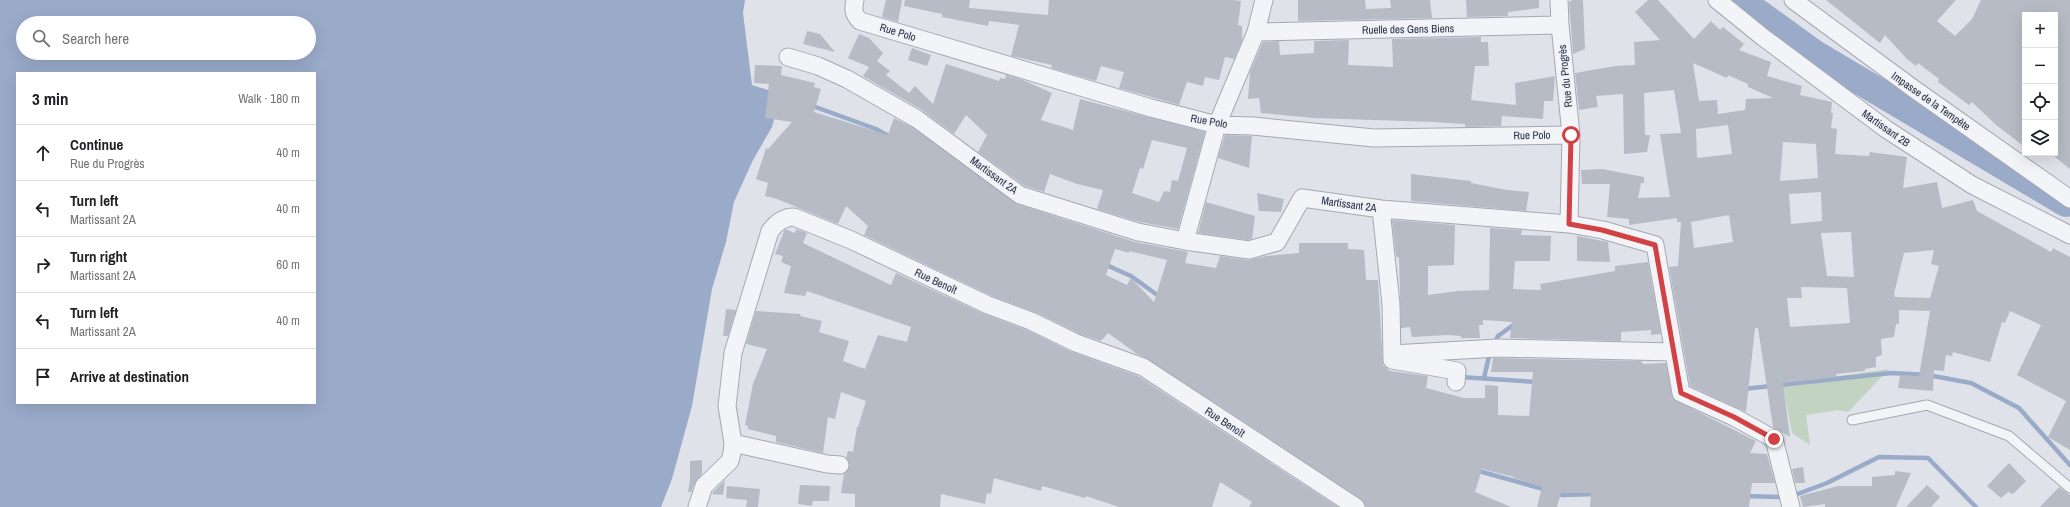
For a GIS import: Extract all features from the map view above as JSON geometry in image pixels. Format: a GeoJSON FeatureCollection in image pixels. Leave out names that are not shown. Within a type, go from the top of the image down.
{"type":"FeatureCollection","features":[{"type":"Feature","properties":{"kind":"street","name":"Rue Polo"},"geometry":{"type":"LineString","coordinates":[[855,0],[853,9],[855,16],[860,21],[1150,108],[1217,125],[1253,126],[1374,138],[1571,135]]}},
{"type":"Feature","properties":{"kind":"street"},"geometry":{"type":"LineString","coordinates":[[1185,242],[1217,125],[1256,32],[1264,0]]}},
{"type":"Feature","properties":{"kind":"street","name":"Rue du Progrès"},"geometry":{"type":"LineString","coordinates":[[1560,0],[1560,25],[1571,135],[1569,224]]}},
{"type":"Feature","properties":{"kind":"street","name":"Martissant 2B"},"geometry":{"type":"LineString","coordinates":[[1717,0],[1764,38],[1886,130],[1972,185],[2070,235]]}},
{"type":"Feature","properties":{"kind":"street","name":"Impasse de la Tempête"},"geometry":{"type":"LineString","coordinates":[[1793,0],[1914,89],[2070,199]]}},
{"type":"Feature","properties":{"kind":"street","name":"Ruelle des Gens Biens"},"geometry":{"type":"LineString","coordinates":[[1256,32],[1560,25]]}},
{"type":"Feature","properties":{"kind":"street","name":"Martissant 2A"},"geometry":{"type":"LineString","coordinates":[[788,57],[818,66],[847,79],[917,119],[1020,195],[1138,232],[1185,242],[1250,250],[1277,242],[1302,198],[1381,209],[1569,224],[1602,230],[1655,245],[1681,393],[1734,417],[1774,439],[1790,507]]}},
{"type":"Feature","properties":{"kind":"street"},"geometry":{"type":"LineString","coordinates":[[1381,209],[1392,304],[1392,360],[1456,377]]}},
{"type":"Feature","properties":{"kind":"street","name":"Rue Benoît"},"geometry":{"type":"LineString","coordinates":[[697,507],[704,486],[730,460],[733,443],[727,406],[733,353],[770,232],[779,221],[794,217],[851,240],[988,305],[1031,321],[1076,343],[1143,367],[1356,507]]}},
{"type":"Feature","properties":{"kind":"street"},"geometry":{"type":"LineString","coordinates":[[1392,354],[1490,348],[1674,352]]}},
{"type":"Feature","properties":{"kind":"street"},"geometry":{"type":"LineString","coordinates":[[733,443],[827,464],[840,465]]}},
{"type":"Feature","properties":{"kind":"lane"},"geometry":{"type":"LineString","coordinates":[[1852,420],[1927,405],[2009,436],[2070,488]]}},
{"type":"Feature","properties":{"kind":"green space"},"geometry":{"type":"Polygon","coordinates":[[[1889,369],[1848,412],[1838,410],[1806,415],[1810,445],[1792,433],[1783,386],[1781,384],[1889,369]]]}},
{"type":"Feature","properties":{"kind":"water"},"geometry":{"type":"Polygon","coordinates":[[[0,0],[745,0],[743,13],[752,85],[781,94],[772,127],[753,160],[734,202],[726,242],[712,289],[692,406],[672,479],[661,507],[0,507],[0,0]]]}},
{"type":"Feature","properties":{"kind":"building"},"geometry":{"type":"Polygon","coordinates":[[[886,0],[902,0],[898,22],[882,17],[886,0]]]}},
{"type":"Feature","properties":{"kind":"building"},"geometry":{"type":"Polygon","coordinates":[[[905,0],[970,0],[969,8],[1048,15],[1049,0],[1233,0],[1241,1],[1238,25],[1242,26],[1242,41],[1234,59],[1225,57],[1219,80],[1205,77],[1203,86],[1187,82],[1179,105],[1119,88],[1124,72],[1101,66],[1096,81],[1051,68],[1052,65],[1011,56],[1019,25],[989,21],[988,26],[942,17],[942,14],[904,6],[905,0]]]}},
{"type":"Feature","properties":{"kind":"building"},"geometry":{"type":"Polygon","coordinates":[[[1298,0],[1365,0],[1366,9],[1391,8],[1390,0],[1430,0],[1432,18],[1298,21],[1298,0]]]}},
{"type":"Feature","properties":{"kind":"building"},"geometry":{"type":"Polygon","coordinates":[[[1466,0],[1539,0],[1539,8],[1508,12],[1508,16],[1467,17],[1466,0]]]}},
{"type":"Feature","properties":{"kind":"building"},"geometry":{"type":"Polygon","coordinates":[[[1573,0],[1583,0],[1585,49],[1573,54],[1569,2],[1573,0]]]}},
{"type":"Feature","properties":{"kind":"building"},"geometry":{"type":"Polygon","coordinates":[[[1648,0],[1658,0],[1694,39],[1711,21],[1720,30],[1723,27],[1744,44],[1739,50],[1771,62],[1767,76],[1802,86],[1800,95],[1832,102],[1831,113],[1833,113],[1831,128],[1837,129],[1835,154],[1869,156],[1870,152],[1907,157],[1903,188],[1937,182],[1942,208],[1973,200],[1977,211],[2051,252],[2053,248],[2070,257],[2070,450],[2048,437],[2066,401],[2017,375],[2041,325],[2010,311],[2005,323],[2002,322],[1990,362],[1953,352],[1952,356],[1946,355],[1944,371],[1934,370],[1933,391],[1898,388],[1900,375],[1919,376],[1930,311],[1899,310],[1899,324],[1896,324],[1894,337],[1881,339],[1882,355],[1876,357],[1876,367],[1865,369],[1865,371],[1836,374],[1837,377],[1783,383],[1790,437],[1773,427],[1758,328],[1755,328],[1746,412],[1690,386],[1669,267],[1678,266],[1681,222],[1677,222],[1677,218],[1629,225],[1629,219],[1607,217],[1610,184],[1582,184],[1581,170],[1602,169],[1644,177],[1644,183],[1641,183],[1638,198],[1670,197],[1660,134],[1681,133],[1674,90],[1644,93],[1645,135],[1650,135],[1647,152],[1624,154],[1623,94],[1596,96],[1598,107],[1579,110],[1575,73],[1615,66],[1635,65],[1634,42],[1660,40],[1635,12],[1648,0]],[[1693,63],[1699,101],[1717,100],[1718,114],[1745,110],[1746,99],[1773,98],[1748,87],[1748,84],[1728,75],[1727,78],[1693,63]],[[1728,125],[1696,129],[1697,158],[1732,154],[1728,125]],[[1783,142],[1780,181],[1818,178],[1816,144],[1783,142]],[[1821,192],[1789,194],[1791,224],[1822,221],[1821,192]],[[1729,215],[1691,222],[1694,248],[1733,242],[1729,215]],[[1851,232],[1821,233],[1827,276],[1854,277],[1851,232]],[[1934,250],[1904,253],[1894,294],[1895,297],[1930,298],[1939,266],[1931,264],[1934,250]],[[1801,287],[1802,298],[1787,298],[1790,327],[1850,323],[1847,288],[1801,287]]]}},
{"type":"Feature","properties":{"kind":"building"},"geometry":{"type":"Polygon","coordinates":[[[1826,0],[1956,0],[1937,21],[1955,36],[1972,19],[1981,0],[2070,0],[2070,169],[2055,157],[2058,156],[2058,12],[2022,12],[2022,145],[1996,125],[1972,102],[1969,105],[1938,82],[1939,79],[1918,63],[1916,66],[1907,59],[1885,35],[1880,43],[1826,0]]]}},
{"type":"Feature","properties":{"kind":"building"},"geometry":{"type":"Polygon","coordinates":[[[807,31],[820,34],[835,52],[803,44],[807,31]]]}},
{"type":"Feature","properties":{"kind":"building"},"geometry":{"type":"Polygon","coordinates":[[[859,34],[869,38],[883,53],[877,61],[890,71],[886,75],[909,93],[915,86],[933,104],[946,64],[999,81],[1000,78],[1005,79],[1006,75],[1023,80],[1052,93],[1041,120],[1073,130],[1080,99],[1205,132],[1178,229],[1140,222],[1097,209],[1103,190],[1077,184],[1050,174],[1044,192],[1025,186],[978,152],[987,135],[966,115],[954,134],[922,110],[863,76],[869,67],[848,58],[859,34]],[[1152,140],[1143,169],[1140,168],[1132,193],[1159,202],[1164,191],[1170,192],[1172,180],[1178,181],[1187,148],[1152,140]]]}},
{"type":"Feature","properties":{"kind":"building"},"geometry":{"type":"Polygon","coordinates":[[[1481,37],[1481,42],[1488,42],[1489,66],[1475,66],[1471,100],[1516,105],[1515,83],[1555,76],[1553,101],[1544,101],[1543,119],[1502,116],[1501,126],[1465,127],[1465,124],[1433,122],[1313,118],[1261,113],[1259,98],[1248,99],[1250,72],[1263,42],[1279,41],[1280,55],[1314,53],[1314,41],[1349,40],[1348,65],[1393,67],[1392,39],[1481,37]]]}},
{"type":"Feature","properties":{"kind":"building"},"geometry":{"type":"Polygon","coordinates":[[[912,48],[931,55],[927,66],[908,60],[912,48]]]}},
{"type":"Feature","properties":{"kind":"building"},"geometry":{"type":"Polygon","coordinates":[[[755,65],[782,66],[781,75],[815,83],[814,87],[821,89],[814,112],[888,135],[894,118],[912,127],[1017,204],[1135,242],[1188,252],[1185,263],[1216,268],[1220,256],[1248,260],[1266,256],[1299,253],[1299,243],[1348,243],[1348,249],[1364,250],[1366,280],[1378,280],[1383,365],[1390,371],[1428,376],[1426,388],[1464,398],[1485,398],[1485,385],[1498,386],[1498,415],[1529,416],[1533,372],[1491,372],[1493,358],[1641,361],[1643,364],[1666,363],[1673,399],[1756,441],[1750,453],[1767,454],[1775,483],[1752,483],[1749,507],[1590,507],[1591,493],[1561,493],[1557,507],[1537,507],[1542,487],[1514,477],[1482,469],[1475,492],[1511,507],[1366,507],[1361,499],[1148,359],[1137,354],[1108,333],[1101,341],[1080,334],[1035,312],[992,296],[864,235],[868,226],[846,206],[838,224],[777,199],[765,196],[768,183],[756,179],[766,148],[768,149],[792,122],[765,118],[769,84],[754,83],[755,65]],[[1115,249],[1106,275],[1127,285],[1131,278],[1154,302],[1167,260],[1129,251],[1129,253],[1115,249]]]}},
{"type":"Feature","properties":{"kind":"building"},"geometry":{"type":"Polygon","coordinates":[[[1225,135],[1252,136],[1249,168],[1218,158],[1225,135]]]}},
{"type":"Feature","properties":{"kind":"building"},"geometry":{"type":"Polygon","coordinates":[[[1411,174],[1471,181],[1471,183],[1507,190],[1529,192],[1526,211],[1411,201],[1411,174]]]}},
{"type":"Feature","properties":{"kind":"building"},"geometry":{"type":"Polygon","coordinates":[[[1257,193],[1284,199],[1281,212],[1259,211],[1257,193]]]}},
{"type":"Feature","properties":{"kind":"building"},"geometry":{"type":"Polygon","coordinates":[[[1206,202],[1255,216],[1252,239],[1248,240],[1198,233],[1206,202]]]}},
{"type":"Feature","properties":{"kind":"building"},"geometry":{"type":"Polygon","coordinates":[[[1392,220],[1455,225],[1454,265],[1428,266],[1428,295],[1457,291],[1489,290],[1490,228],[1522,230],[1521,235],[1551,236],[1550,261],[1515,261],[1513,289],[1541,290],[1540,284],[1615,271],[1615,266],[1648,262],[1661,334],[1651,335],[1651,330],[1621,332],[1621,341],[1510,338],[1512,322],[1483,320],[1483,325],[1479,325],[1480,338],[1461,338],[1461,336],[1447,335],[1412,337],[1410,327],[1401,328],[1399,258],[1396,256],[1392,220]]]}},
{"type":"Feature","properties":{"kind":"building"},"geometry":{"type":"Polygon","coordinates":[[[785,229],[795,233],[796,229],[807,233],[803,243],[891,285],[896,273],[984,314],[1027,330],[1072,352],[1138,376],[1338,507],[1249,507],[1252,502],[1220,482],[1212,507],[1119,507],[1086,496],[1085,498],[1042,486],[1041,491],[994,478],[991,494],[987,493],[985,504],[941,494],[940,507],[855,507],[855,494],[841,493],[844,474],[850,466],[846,458],[848,451],[853,452],[857,427],[866,401],[841,392],[835,419],[828,417],[823,453],[776,442],[776,436],[748,429],[748,426],[745,425],[753,384],[767,349],[746,344],[756,311],[801,314],[800,316],[822,321],[819,332],[849,341],[843,361],[865,369],[878,335],[907,342],[911,327],[807,291],[805,296],[784,293],[791,266],[781,262],[783,256],[775,254],[785,229]]]}},
{"type":"Feature","properties":{"kind":"building"},"geometry":{"type":"Polygon","coordinates":[[[1577,236],[1608,242],[1610,262],[1577,261],[1577,236]]]}},
{"type":"Feature","properties":{"kind":"building"},"geometry":{"type":"Polygon","coordinates":[[[726,309],[736,310],[728,336],[723,336],[726,309]]]}},
{"type":"Feature","properties":{"kind":"building"},"geometry":{"type":"Polygon","coordinates":[[[702,460],[702,474],[695,483],[691,492],[688,492],[690,480],[690,461],[702,460]]]}},
{"type":"Feature","properties":{"kind":"building"},"geometry":{"type":"Polygon","coordinates":[[[2009,463],[2026,481],[2013,494],[2008,492],[2001,498],[1987,486],[2009,463]]]}},
{"type":"Feature","properties":{"kind":"building"},"geometry":{"type":"Polygon","coordinates":[[[1803,467],[1805,483],[1795,483],[1792,469],[1803,467]]]}},
{"type":"Feature","properties":{"kind":"building"},"geometry":{"type":"Polygon","coordinates":[[[1895,471],[1911,473],[1896,507],[1825,507],[1825,504],[1803,507],[1800,496],[1838,486],[1872,486],[1872,477],[1895,475],[1895,471]]]}},
{"type":"Feature","properties":{"kind":"building"},"geometry":{"type":"Polygon","coordinates":[[[725,480],[723,495],[712,494],[713,492],[725,480]]]}},
{"type":"Feature","properties":{"kind":"building"},"geometry":{"type":"Polygon","coordinates":[[[800,485],[830,486],[829,501],[813,501],[812,506],[798,504],[800,485]]]}},
{"type":"Feature","properties":{"kind":"building"},"geometry":{"type":"Polygon","coordinates":[[[1927,485],[1940,497],[1931,507],[1906,507],[1927,485]]]}},
{"type":"Feature","properties":{"kind":"building"},"geometry":{"type":"Polygon","coordinates":[[[727,486],[760,489],[758,507],[746,507],[747,500],[726,498],[727,486]]]}},
{"type":"Feature","properties":{"kind":"building"},"geometry":{"type":"Polygon","coordinates":[[[2059,487],[2070,495],[2070,507],[2040,507],[2059,487]]]}},
{"type":"Feature","properties":{"kind":"waterway"},"geometry":{"type":"LineString","coordinates":[[1740,0],[1815,54],[2066,203]]}},
{"type":"Feature","properties":{"kind":"waterway"},"geometry":{"type":"LineString","coordinates":[[810,105],[876,129],[890,137]]}},
{"type":"Feature","properties":{"kind":"waterway"},"geometry":{"type":"LineString","coordinates":[[1104,264],[1131,276],[1160,297]]}},
{"type":"Feature","properties":{"kind":"waterway"},"geometry":{"type":"LineString","coordinates":[[1494,344],[1498,336],[1516,323]]}},
{"type":"Feature","properties":{"kind":"waterway"},"geometry":{"type":"LineString","coordinates":[[1484,378],[1490,352]]}},
{"type":"Feature","properties":{"kind":"waterway"},"geometry":{"type":"LineString","coordinates":[[1779,385],[1891,373],[1928,375],[1971,383],[2019,408],[2070,465]]}},
{"type":"Feature","properties":{"kind":"waterway"},"geometry":{"type":"LineString","coordinates":[[1460,377],[1537,382]]}},
{"type":"Feature","properties":{"kind":"waterway"},"geometry":{"type":"LineString","coordinates":[[1743,389],[1771,386]]}},
{"type":"Feature","properties":{"kind":"waterway"},"geometry":{"type":"LineString","coordinates":[[1795,495],[1827,483],[1879,457],[1928,458],[1976,507]]}},
{"type":"Feature","properties":{"kind":"waterway"},"geometry":{"type":"LineString","coordinates":[[1475,470],[1547,490]]}},
{"type":"Feature","properties":{"kind":"waterway"},"geometry":{"type":"LineString","coordinates":[[1556,493],[1562,495],[1596,494]]}},
{"type":"Feature","properties":{"kind":"waterway"},"geometry":{"type":"LineString","coordinates":[[1745,496],[1783,497]]}},
{"type":"Feature","properties":{"kind":"route"},"geometry":{"type":"LineString","coordinates":[[1571,135],[1569,224],[1602,230],[1655,245],[1681,393],[1734,417],[1774,439]]}}]}
